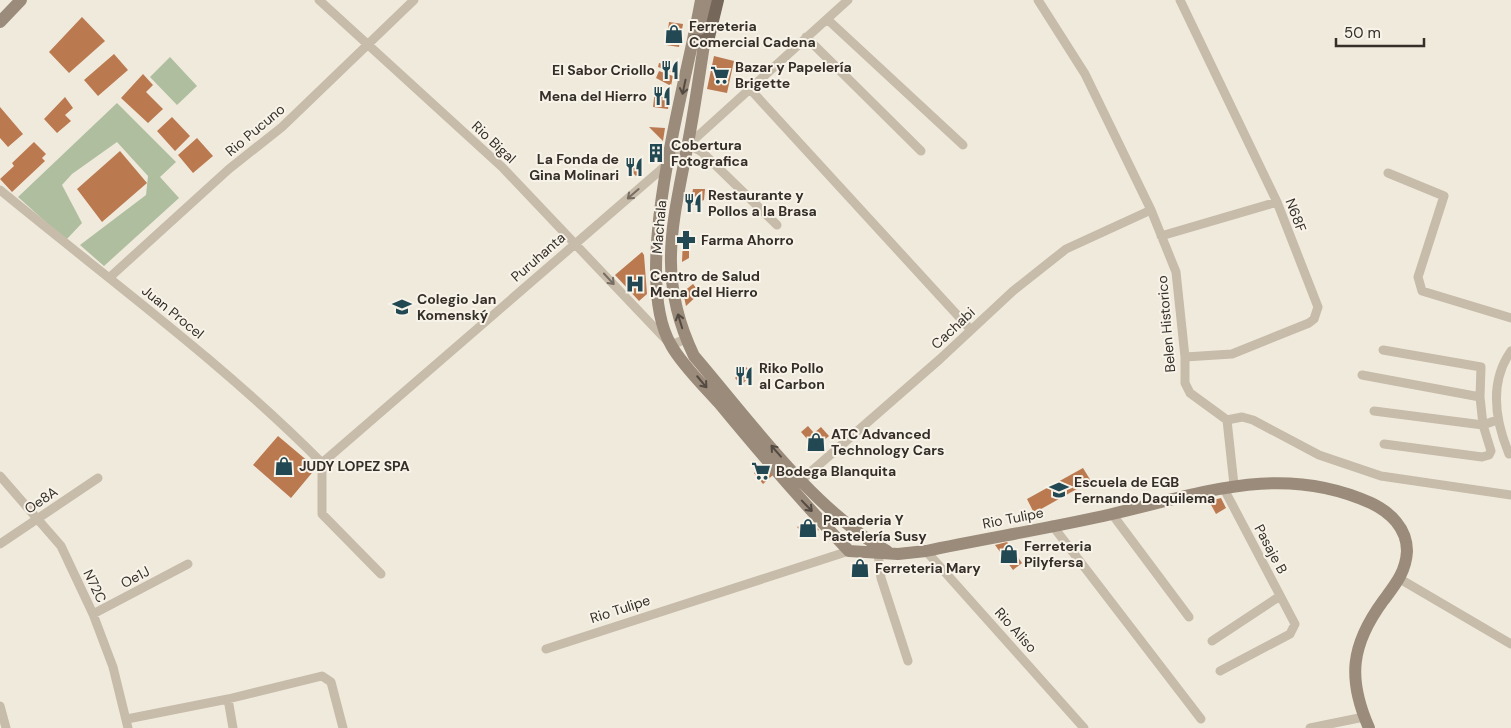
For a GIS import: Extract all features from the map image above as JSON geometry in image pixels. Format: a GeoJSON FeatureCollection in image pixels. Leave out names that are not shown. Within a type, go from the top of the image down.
{"type":"FeatureCollection","features":[{"type":"Feature","properties":{"kind":"main road","name":"Machala"},"geometry":{"type":"LineString","coordinates":[[701,0],[699,40],[688,144],[676,195],[670,242],[672,295],[686,340],[694,356],[801,480],[853,531],[884,553]]}},
{"type":"Feature","properties":{"kind":"main road","name":"Machala"},"geometry":{"type":"LineString","coordinates":[[711,0],[699,40],[662,196],[655,261],[660,311],[670,345],[790,489],[849,551]]}},
{"type":"Feature","properties":{"kind":"main road"},"geometry":{"type":"LineString","coordinates":[[699,40],[711,33],[718,0]]}},
{"type":"Feature","properties":{"kind":"main road"},"geometry":{"type":"LineString","coordinates":[[0,22],[16,2]]}},
{"type":"Feature","properties":{"kind":"main road","name":"Rio Tulipe"},"geometry":{"type":"LineString","coordinates":[[849,551],[909,554],[1112,514],[1228,486],[1259,483],[1308,485],[1332,489],[1377,506],[1396,520],[1405,537],[1407,553],[1400,580],[1367,627],[1355,660],[1355,681],[1367,722]]}},
{"type":"Feature","properties":{"kind":"street","name":"Rio Bigal"},"geometry":{"type":"LineString","coordinates":[[319,0],[502,167],[670,345]]}},
{"type":"Feature","properties":{"kind":"street","name":"Rio Pucuno"},"geometry":{"type":"LineString","coordinates":[[108,278],[225,173],[282,127],[414,0]]}},
{"type":"Feature","properties":{"kind":"street","name":"Puruhanta"},"geometry":{"type":"LineString","coordinates":[[322,463],[656,174],[669,160],[848,0]]}},
{"type":"Feature","properties":{"kind":"street","name":"Belen Historico"},"geometry":{"type":"LineString","coordinates":[[1038,0],[1085,74],[1151,210],[1176,272],[1185,357],[1184,384],[1190,393],[1227,420]]}},
{"type":"Feature","properties":{"kind":"street","name":"N68F"},"geometry":{"type":"LineString","coordinates":[[1180,0],[1277,202],[1317,301],[1317,313],[1309,323],[1232,354],[1185,357]]}},
{"type":"Feature","properties":{"kind":"street"},"geometry":{"type":"LineString","coordinates":[[827,19],[963,145]]}},
{"type":"Feature","properties":{"kind":"street"},"geometry":{"type":"LineString","coordinates":[[806,37],[921,151]]}},
{"type":"Feature","properties":{"kind":"street"},"geometry":{"type":"LineString","coordinates":[[750,89],[971,330]]}},
{"type":"Feature","properties":{"kind":"street"},"geometry":{"type":"LineString","coordinates":[[688,144],[702,152],[777,225]]}},
{"type":"Feature","properties":{"kind":"street"},"geometry":{"type":"LineString","coordinates":[[1388,173],[1444,196],[1418,277],[1422,291],[1511,318]]}},
{"type":"Feature","properties":{"kind":"street","name":"Juan Procel"},"geometry":{"type":"LineString","coordinates":[[0,190],[224,372],[295,435],[322,463]]}},
{"type":"Feature","properties":{"kind":"street"},"geometry":{"type":"LineString","coordinates":[[1162,236],[1277,202]]}},
{"type":"Feature","properties":{"kind":"street","name":"Cachabi"},"geometry":{"type":"LineString","coordinates":[[790,489],[971,330],[1012,291],[1066,249],[1151,210]]}},
{"type":"Feature","properties":{"kind":"street"},"geometry":{"type":"LineString","coordinates":[[670,345],[686,340]]}},
{"type":"Feature","properties":{"kind":"street"},"geometry":{"type":"LineString","coordinates":[[1383,350],[1481,367],[1480,397],[1483,425],[1491,451],[1485,457],[1384,444]]}},
{"type":"Feature","properties":{"kind":"street"},"geometry":{"type":"LineString","coordinates":[[1508,454],[1497,420],[1497,387],[1501,365],[1511,351]]}},
{"type":"Feature","properties":{"kind":"street"},"geometry":{"type":"LineString","coordinates":[[1362,375],[1480,397]]}},
{"type":"Feature","properties":{"kind":"street"},"geometry":{"type":"LineString","coordinates":[[1374,411],[1483,425],[1497,420]]}},
{"type":"Feature","properties":{"kind":"street"},"geometry":{"type":"LineString","coordinates":[[1228,486],[1227,420],[1242,418],[1253,420],[1319,455],[1381,476],[1511,495]]}},
{"type":"Feature","properties":{"kind":"street"},"geometry":{"type":"LineString","coordinates":[[322,463],[322,514],[381,574]]}},
{"type":"Feature","properties":{"kind":"street","name":"N72C"},"geometry":{"type":"LineString","coordinates":[[0,476],[61,546],[93,614],[112,667],[128,723]]}},
{"type":"Feature","properties":{"kind":"street","name":"Oe8A"},"geometry":{"type":"LineString","coordinates":[[0,544],[98,478]]}},
{"type":"Feature","properties":{"kind":"street","name":"Pasaje B"},"geometry":{"type":"LineString","coordinates":[[1220,671],[1290,634],[1295,624],[1228,486]]}},
{"type":"Feature","properties":{"kind":"street"},"geometry":{"type":"LineString","coordinates":[[1112,514],[1188,617]]}},
{"type":"Feature","properties":{"kind":"street"},"geometry":{"type":"LineString","coordinates":[[1052,525],[1201,719]]}},
{"type":"Feature","properties":{"kind":"street","name":"Rio Tulipe"},"geometry":{"type":"LineString","coordinates":[[546,649],[849,551]]}},
{"type":"Feature","properties":{"kind":"street","name":"Rio Aliso"},"geometry":{"type":"LineString","coordinates":[[926,551],[1084,728]]}},
{"type":"Feature","properties":{"kind":"street"},"geometry":{"type":"LineString","coordinates":[[884,553],[881,578],[908,660]]}},
{"type":"Feature","properties":{"kind":"street","name":"Oe1J"},"geometry":{"type":"LineString","coordinates":[[93,614],[188,564]]}},
{"type":"Feature","properties":{"kind":"street"},"geometry":{"type":"LineString","coordinates":[[1400,580],[1511,644]]}},
{"type":"Feature","properties":{"kind":"street"},"geometry":{"type":"LineString","coordinates":[[1212,641],[1280,596]]}},
{"type":"Feature","properties":{"kind":"street"},"geometry":{"type":"LineString","coordinates":[[128,723],[322,676],[331,682],[343,728]]}},
{"type":"Feature","properties":{"kind":"street"},"geometry":{"type":"LineString","coordinates":[[228,700],[233,728]]}},
{"type":"Feature","properties":{"kind":"street"},"geometry":{"type":"LineString","coordinates":[[0,706],[6,728]]}},
{"type":"Feature","properties":{"kind":"street","name":"Rio Tulipe"},"geometry":{"type":"LineString","coordinates":[[1310,728],[1367,722]]}},
{"type":"Feature","properties":{"kind":"green space"},"geometry":{"type":"Polygon","coordinates":[[[170,57],[197,86],[177,105],[150,77],[170,57]]]}},
{"type":"Feature","properties":{"kind":"green space"},"geometry":{"type":"Polygon","coordinates":[[[117,103],[176,162],[160,177],[179,198],[104,266],[80,245],[146,195],[148,176],[117,142],[72,174],[62,185],[82,223],[66,240],[18,197],[117,103]]]}},
{"type":"Feature","properties":{"kind":"building"},"geometry":{"type":"Polygon","coordinates":[[[82,17],[105,41],[69,73],[49,52],[82,17]]]}},
{"type":"Feature","properties":{"kind":"building"},"geometry":{"type":"Polygon","coordinates":[[[669,22],[683,24],[679,47],[666,45],[669,22]]]}},
{"type":"Feature","properties":{"kind":"building"},"geometry":{"type":"Polygon","coordinates":[[[114,54],[128,70],[98,96],[84,80],[114,54]]]}},
{"type":"Feature","properties":{"kind":"building","name":"Bazar y Papelería Brigette"},"geometry":{"type":"Polygon","coordinates":[[[714,56],[734,61],[727,93],[707,89],[714,56]]]}},
{"type":"Feature","properties":{"kind":"building","name":"El Sabor Criollo"},"geometry":{"type":"Polygon","coordinates":[[[659,63],[675,66],[674,73],[658,67],[659,63]]]}},
{"type":"Feature","properties":{"kind":"building"},"geometry":{"type":"Polygon","coordinates":[[[659,71],[673,76],[671,86],[656,78],[659,71]]]}},
{"type":"Feature","properties":{"kind":"building"},"geometry":{"type":"Polygon","coordinates":[[[143,74],[153,85],[146,92],[163,109],[148,123],[121,98],[143,74]]]}},
{"type":"Feature","properties":{"kind":"building"},"geometry":{"type":"Polygon","coordinates":[[[655,90],[670,93],[668,109],[653,107],[655,90]]]}},
{"type":"Feature","properties":{"kind":"building"},"geometry":{"type":"Polygon","coordinates":[[[65,97],[73,108],[65,115],[71,121],[57,133],[44,119],[65,97]]]}},
{"type":"Feature","properties":{"kind":"building"},"geometry":{"type":"Polygon","coordinates":[[[0,107],[23,134],[8,147],[0,138],[0,107]]]}},
{"type":"Feature","properties":{"kind":"building"},"geometry":{"type":"Polygon","coordinates":[[[172,117],[190,136],[175,151],[157,131],[172,117]]]}},
{"type":"Feature","properties":{"kind":"building"},"geometry":{"type":"Polygon","coordinates":[[[649,127],[665,128],[663,141],[649,127]]]}},
{"type":"Feature","properties":{"kind":"building"},"geometry":{"type":"Polygon","coordinates":[[[197,138],[213,156],[193,173],[178,155],[197,138]]]}},
{"type":"Feature","properties":{"kind":"building"},"geometry":{"type":"Polygon","coordinates":[[[34,142],[46,154],[42,158],[45,161],[12,192],[0,179],[14,166],[12,163],[34,142]]]}},
{"type":"Feature","properties":{"kind":"building","name":"Cobertura Fotografica"},"geometry":{"type":"Polygon","coordinates":[[[656,144],[662,150],[657,156],[650,150],[656,144]]]}},
{"type":"Feature","properties":{"kind":"building"},"geometry":{"type":"Polygon","coordinates":[[[120,151],[147,183],[102,222],[77,189],[120,151]]]}},
{"type":"Feature","properties":{"kind":"building","name":"La Fonda de Gina Molinari"},"geometry":{"type":"Polygon","coordinates":[[[632,158],[643,170],[636,176],[625,165],[632,158]]]}},
{"type":"Feature","properties":{"kind":"building"},"geometry":{"type":"Polygon","coordinates":[[[693,189],[705,189],[704,200],[690,206],[693,189]]]}},
{"type":"Feature","properties":{"kind":"building"},"geometry":{"type":"Polygon","coordinates":[[[689,235],[689,258],[682,262],[683,238],[689,235]]]}},
{"type":"Feature","properties":{"kind":"building","name":"Centro de Salud Mena del Hierro"},"geometry":{"type":"Polygon","coordinates":[[[642,252],[644,255],[647,294],[639,301],[615,275],[642,252]]]}},
{"type":"Feature","properties":{"kind":"building"},"geometry":{"type":"Polygon","coordinates":[[[693,284],[700,293],[686,306],[683,292],[693,284]]]}},
{"type":"Feature","properties":{"kind":"building","name":"Riko Pollo al Carbon"},"geometry":{"type":"Polygon","coordinates":[[[746,367],[753,374],[741,385],[735,378],[746,367]]]}},
{"type":"Feature","properties":{"kind":"building","name":"ATC Advanced Technology Cars"},"geometry":{"type":"Polygon","coordinates":[[[808,426],[814,433],[821,427],[829,436],[815,448],[801,432],[808,426]]]}},
{"type":"Feature","properties":{"kind":"building","name":"JUDY LOPEZ SPA"},"geometry":{"type":"Polygon","coordinates":[[[278,436],[316,468],[291,498],[253,465],[278,436]]]}},
{"type":"Feature","properties":{"kind":"building"},"geometry":{"type":"Polygon","coordinates":[[[764,464],[773,475],[763,484],[754,473],[764,464]]]}},
{"type":"Feature","properties":{"kind":"building","name":"Escuela de EGB Fernando Daquilema"},"geometry":{"type":"Polygon","coordinates":[[[1083,468],[1091,481],[1034,513],[1027,499],[1083,468]]]}},
{"type":"Feature","properties":{"kind":"building"},"geometry":{"type":"Polygon","coordinates":[[[1221,498],[1226,508],[1216,514],[1209,501],[1221,498]]]}},
{"type":"Feature","properties":{"kind":"building","name":"Panaderia Y Pastelería Susy"},"geometry":{"type":"Polygon","coordinates":[[[811,521],[819,530],[805,536],[797,527],[811,521]]]}},
{"type":"Feature","properties":{"kind":"building","name":"Ferreteria Pilyfersa"},"geometry":{"type":"Polygon","coordinates":[[[1007,542],[1022,563],[1013,570],[995,545],[1007,542]]]}},
{"type":"Feature","properties":{"kind":"building","name":"Ferreteria Mary"},"geometry":{"type":"Polygon","coordinates":[[[857,561],[864,561],[864,575],[857,575],[857,561]]]}},
{"type":"Feature","properties":{"kind":"place","name":"Ferreteria Comercial Cadena"},"geometry":{"type":"Point","coordinates":[674,34]}},
{"type":"Feature","properties":{"kind":"place","name":"El Sabor Criollo"},"geometry":{"type":"Point","coordinates":[670,70]}},
{"type":"Feature","properties":{"kind":"place","name":"Bazar y Papelería Brigette"},"geometry":{"type":"Point","coordinates":[720,75]}},
{"type":"Feature","properties":{"kind":"place","name":"Mena del Hierro"},"geometry":{"type":"Point","coordinates":[662,96]}},
{"type":"Feature","properties":{"kind":"place","name":"Cobertura Fotografica"},"geometry":{"type":"Point","coordinates":[656,153]}},
{"type":"Feature","properties":{"kind":"place","name":"La Fonda de Gina Molinari"},"geometry":{"type":"Point","coordinates":[634,167]}},
{"type":"Feature","properties":{"kind":"place","name":"Restaurante y Pollos a la Brasa"},"geometry":{"type":"Point","coordinates":[693,203]}},
{"type":"Feature","properties":{"kind":"place","name":"Farma Ahorro"},"geometry":{"type":"Point","coordinates":[686,240]}},
{"type":"Feature","properties":{"kind":"place","name":"Centro de Salud Mena del Hierro"},"geometry":{"type":"Point","coordinates":[635,284]}},
{"type":"Feature","properties":{"kind":"place","name":"Colegio Jan Komenský"},"geometry":{"type":"Point","coordinates":[402,307]}},
{"type":"Feature","properties":{"kind":"place","name":"Riko Pollo al Carbon"},"geometry":{"type":"Point","coordinates":[744,376]}},
{"type":"Feature","properties":{"kind":"place","name":"ATC Advanced Technology Cars"},"geometry":{"type":"Point","coordinates":[816,442]}},
{"type":"Feature","properties":{"kind":"place","name":"JUDY LOPEZ SPA"},"geometry":{"type":"Point","coordinates":[284,466]}},
{"type":"Feature","properties":{"kind":"place","name":"Bodega Blanquita"},"geometry":{"type":"Point","coordinates":[761,471]}},
{"type":"Feature","properties":{"kind":"place","name":"Escuela de EGB Fernando Daquilema"},"geometry":{"type":"Point","coordinates":[1059,490]}},
{"type":"Feature","properties":{"kind":"place","name":"Panaderia Y Pastelería Susy"},"geometry":{"type":"Point","coordinates":[808,528]}},
{"type":"Feature","properties":{"kind":"place","name":"Ferreteria Pilyfersa"},"geometry":{"type":"Point","coordinates":[1009,554]}},
{"type":"Feature","properties":{"kind":"place","name":"Ferreteria Mary"},"geometry":{"type":"Point","coordinates":[860,568]}}]}
